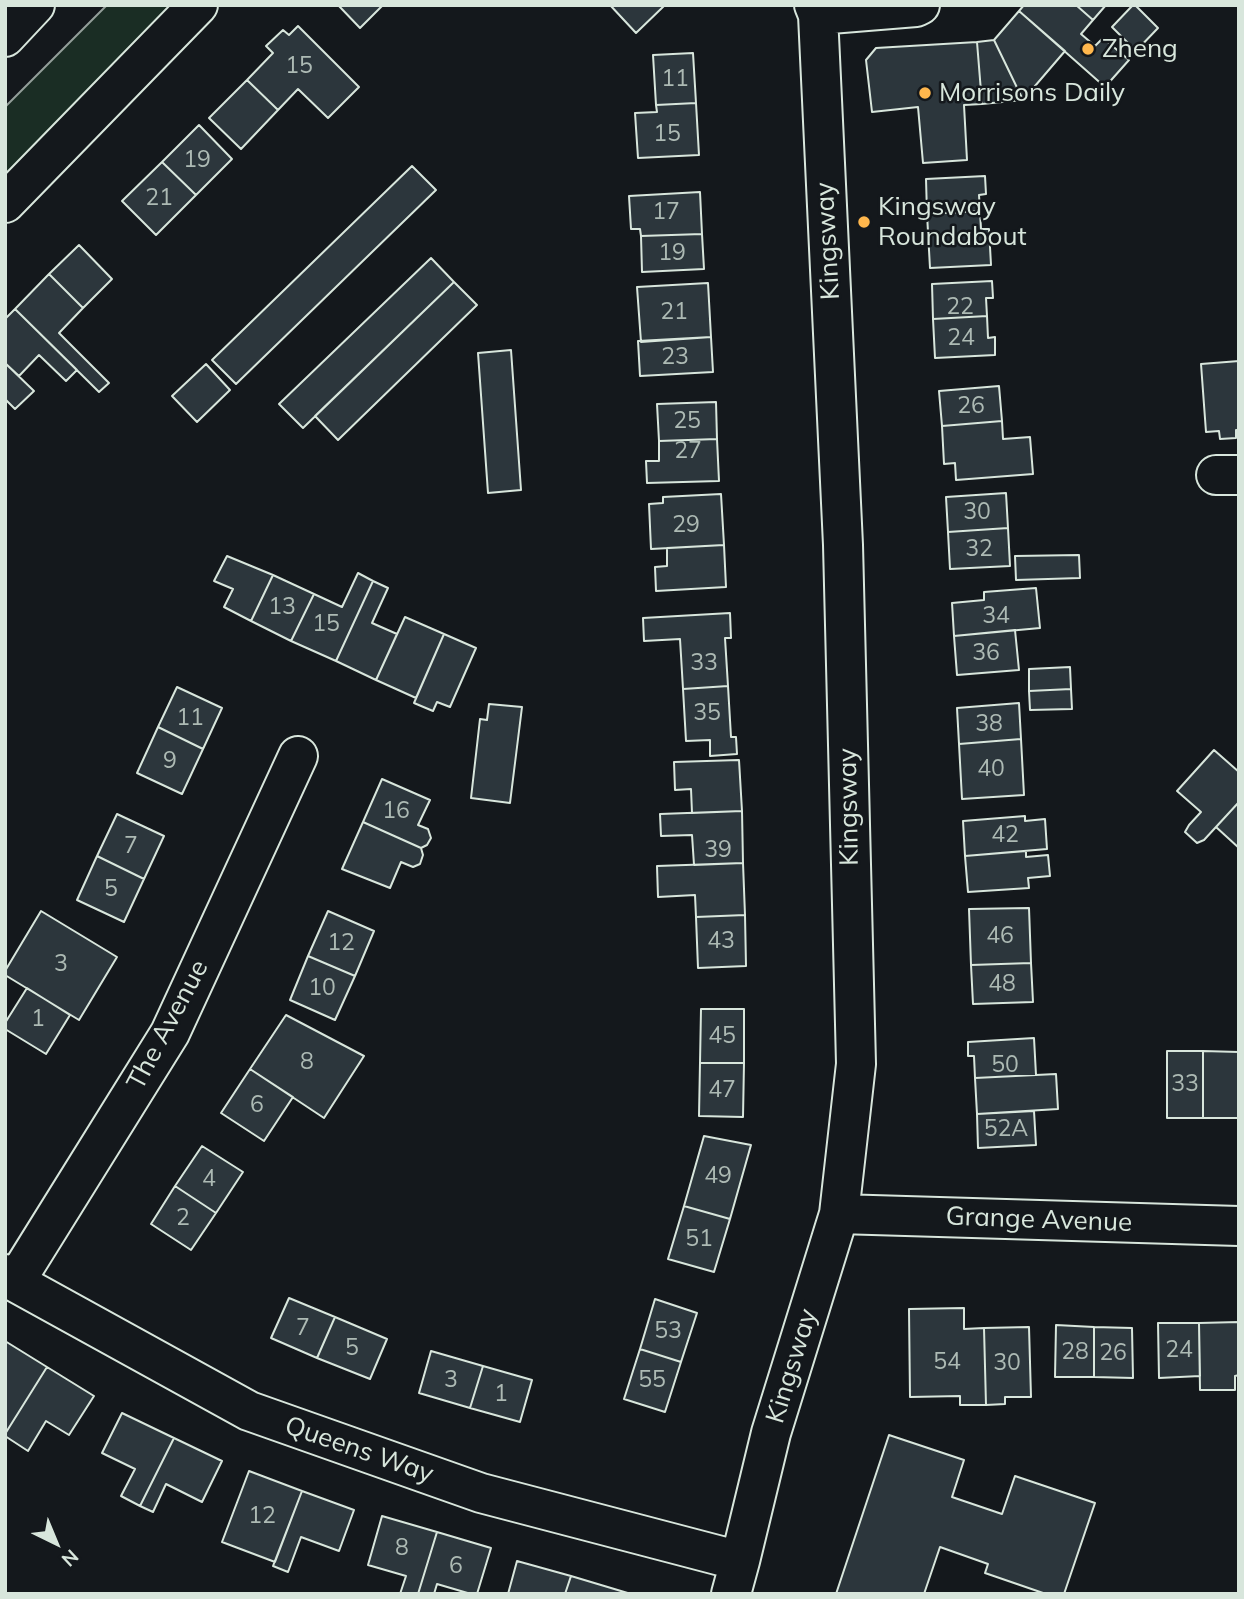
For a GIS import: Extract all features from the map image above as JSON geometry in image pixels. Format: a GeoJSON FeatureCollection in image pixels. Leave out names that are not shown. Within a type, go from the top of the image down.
{"type":"FeatureCollection","features":[{"type":"Feature","properties":{"kind":"street"},"geometry":{"type":"LineString","coordinates":[[5,37],[35,5]]}},
{"type":"Feature","properties":{"kind":"street"},"geometry":{"type":"LineString","coordinates":[[5,203],[198,5]]}},
{"type":"Feature","properties":{"kind":"street"},"geometry":{"type":"LineString","coordinates":[[816,10],[920,5]]}},
{"type":"Feature","properties":{"kind":"street","name":"Kingsway"},"geometry":{"type":"LineString","coordinates":[[735,1578],[771,1433],[839,1214],[856,1064],[843,545],[816,10]]}},
{"type":"Feature","properties":{"kind":"street","name":"The Avenue"},"geometry":{"type":"LineString","coordinates":[[10,1278],[170,1033],[298,757]]}},
{"type":"Feature","properties":{"kind":"street","name":"Grange Avenue"},"geometry":{"type":"LineString","coordinates":[[839,1214],[1239,1226]]}},
{"type":"Feature","properties":{"kind":"street","name":"Queens Way"},"geometry":{"type":"LineString","coordinates":[[10,1278],[249,1411],[481,1493],[735,1578]]}},
{"type":"Feature","properties":{"kind":"green space"},"geometry":{"type":"Polygon","coordinates":[[[107,5],[175,5],[5,181],[5,107],[107,5]]]}},
{"type":"Feature","properties":{"kind":"building"},"geometry":{"type":"Polygon","coordinates":[[[338,5],[383,5],[360,28],[338,5]]]}},
{"type":"Feature","properties":{"kind":"building"},"geometry":{"type":"Polygon","coordinates":[[[610,5],[665,5],[636,33],[610,5]]]}},
{"type":"Feature","properties":{"kind":"building","name":"Zheng"},"geometry":{"type":"Polygon","coordinates":[[[1024,5],[1076,5],[1093,20],[1081,34],[1095,46],[1103,38],[1129,60],[1105,87],[1019,11],[1024,5]]]}},
{"type":"Feature","properties":{"kind":"building"},"geometry":{"type":"Polygon","coordinates":[[[1076,5],[1106,5],[1093,20],[1076,5]]]}},
{"type":"Feature","properties":{"kind":"building"},"geometry":{"type":"Polygon","coordinates":[[[1133,5],[1158,28],[1136,51],[1112,27],[1133,5]]]}},
{"type":"Feature","properties":{"kind":"building"},"geometry":{"type":"Polygon","coordinates":[[[1019,11],[1065,51],[1023,100],[994,40],[1019,11]]]}},
{"type":"Feature","properties":{"kind":"building"},"geometry":{"type":"Polygon","coordinates":[[[298,26],[359,87],[328,118],[298,89],[278,110],[247,80],[273,53],[266,46],[283,30],[289,35],[298,26]]]}},
{"type":"Feature","properties":{"kind":"building"},"geometry":{"type":"Polygon","coordinates":[[[994,40],[1023,100],[982,104],[977,42],[994,40]]]}},
{"type":"Feature","properties":{"kind":"building","name":"Morrisons Daily"},"geometry":{"type":"Polygon","coordinates":[[[977,42],[982,104],[964,105],[967,160],[923,163],[918,107],[872,112],[866,60],[876,48],[977,42]]]}},
{"type":"Feature","properties":{"kind":"building"},"geometry":{"type":"Polygon","coordinates":[[[693,53],[696,103],[656,105],[653,55],[693,53]]]}},
{"type":"Feature","properties":{"kind":"building"},"geometry":{"type":"Polygon","coordinates":[[[247,80],[278,110],[241,149],[209,118],[247,80]]]}},
{"type":"Feature","properties":{"kind":"building"},"geometry":{"type":"Polygon","coordinates":[[[696,103],[699,155],[638,158],[635,113],[657,112],[656,105],[696,103]]]}},
{"type":"Feature","properties":{"kind":"building"},"geometry":{"type":"Polygon","coordinates":[[[199,125],[232,159],[196,195],[162,162],[199,125]]]}},
{"type":"Feature","properties":{"kind":"building"},"geometry":{"type":"Polygon","coordinates":[[[162,162],[196,195],[156,235],[122,201],[162,162]]]}},
{"type":"Feature","properties":{"kind":"building"},"geometry":{"type":"Polygon","coordinates":[[[412,166],[436,190],[236,384],[212,360],[412,166]]]}},
{"type":"Feature","properties":{"kind":"building"},"geometry":{"type":"Polygon","coordinates":[[[985,176],[986,194],[979,195],[980,211],[927,214],[926,179],[985,176]]]}},
{"type":"Feature","properties":{"kind":"building"},"geometry":{"type":"Polygon","coordinates":[[[700,192],[702,234],[641,236],[640,229],[631,229],[629,196],[700,192]]]}},
{"type":"Feature","properties":{"kind":"building"},"geometry":{"type":"Polygon","coordinates":[[[980,211],[981,229],[989,229],[991,265],[930,268],[927,214],[980,211]]]}},
{"type":"Feature","properties":{"kind":"building"},"geometry":{"type":"Polygon","coordinates":[[[702,234],[704,269],[642,272],[641,236],[702,234]]]}},
{"type":"Feature","properties":{"kind":"building"},"geometry":{"type":"Polygon","coordinates":[[[79,245],[112,279],[83,308],[49,274],[79,245]]]}},
{"type":"Feature","properties":{"kind":"building"},"geometry":{"type":"Polygon","coordinates":[[[431,258],[454,282],[303,428],[279,404],[431,258]]]}},
{"type":"Feature","properties":{"kind":"building"},"geometry":{"type":"Polygon","coordinates":[[[49,274],[83,308],[59,333],[109,383],[99,392],[15,309],[49,274]]]}},
{"type":"Feature","properties":{"kind":"building"},"geometry":{"type":"Polygon","coordinates":[[[992,281],[993,298],[986,298],[987,316],[933,319],[932,284],[992,281]]]}},
{"type":"Feature","properties":{"kind":"building"},"geometry":{"type":"Polygon","coordinates":[[[454,282],[477,305],[338,440],[315,416],[454,282]]]}},
{"type":"Feature","properties":{"kind":"building"},"geometry":{"type":"Polygon","coordinates":[[[708,283],[711,337],[641,342],[637,287],[708,283]]]}},
{"type":"Feature","properties":{"kind":"building"},"geometry":{"type":"Polygon","coordinates":[[[15,309],[77,370],[66,381],[39,355],[19,376],[5,363],[5,319],[15,309]]]}},
{"type":"Feature","properties":{"kind":"building"},"geometry":{"type":"Polygon","coordinates":[[[987,316],[988,338],[995,337],[995,355],[935,358],[933,319],[987,316]]]}},
{"type":"Feature","properties":{"kind":"building"},"geometry":{"type":"Polygon","coordinates":[[[711,337],[713,372],[640,376],[638,341],[711,337]]]}},
{"type":"Feature","properties":{"kind":"building"},"geometry":{"type":"Polygon","coordinates":[[[511,350],[521,490],[488,493],[478,353],[511,350]]]}},
{"type":"Feature","properties":{"kind":"building"},"geometry":{"type":"Polygon","coordinates":[[[1239,361],[1239,430],[1236,430],[1236,438],[1220,439],[1219,431],[1206,432],[1201,364],[1239,361]]]}},
{"type":"Feature","properties":{"kind":"building"},"geometry":{"type":"Polygon","coordinates":[[[5,363],[34,391],[15,409],[5,399],[5,363]]]}},
{"type":"Feature","properties":{"kind":"building"},"geometry":{"type":"Polygon","coordinates":[[[206,364],[230,390],[197,422],[172,396],[206,364]]]}},
{"type":"Feature","properties":{"kind":"building"},"geometry":{"type":"Polygon","coordinates":[[[999,386],[1002,421],[942,426],[939,391],[999,386]]]}},
{"type":"Feature","properties":{"kind":"building"},"geometry":{"type":"Polygon","coordinates":[[[716,402],[717,439],[659,441],[657,404],[716,402]]]}},
{"type":"Feature","properties":{"kind":"building"},"geometry":{"type":"Polygon","coordinates":[[[1002,421],[1003,439],[1030,437],[1033,474],[956,480],[955,463],[944,464],[942,426],[1002,421]]]}},
{"type":"Feature","properties":{"kind":"building"},"geometry":{"type":"Polygon","coordinates":[[[717,439],[719,481],[647,483],[646,461],[659,461],[659,441],[717,439]]]}},
{"type":"Feature","properties":{"kind":"building"},"geometry":{"type":"Polygon","coordinates":[[[1006,493],[1008,528],[948,532],[946,497],[1006,493]]]}},
{"type":"Feature","properties":{"kind":"building"},"geometry":{"type":"Polygon","coordinates":[[[721,494],[724,545],[651,549],[649,504],[663,503],[663,497],[721,494]]]}},
{"type":"Feature","properties":{"kind":"building"},"geometry":{"type":"Polygon","coordinates":[[[1008,528],[1010,566],[950,569],[948,532],[1008,528]]]}},
{"type":"Feature","properties":{"kind":"building"},"geometry":{"type":"Polygon","coordinates":[[[724,545],[726,587],[656,591],[655,567],[667,566],[667,548],[724,545]]]}},
{"type":"Feature","properties":{"kind":"building"},"geometry":{"type":"Polygon","coordinates":[[[1079,555],[1080,578],[1016,580],[1015,556],[1079,555]]]}},
{"type":"Feature","properties":{"kind":"building"},"geometry":{"type":"Polygon","coordinates":[[[227,556],[273,575],[251,621],[224,607],[233,589],[214,581],[227,556]]]}},
{"type":"Feature","properties":{"kind":"building"},"geometry":{"type":"Polygon","coordinates":[[[358,573],[373,581],[336,661],[291,641],[314,594],[342,607],[358,573]]]}},
{"type":"Feature","properties":{"kind":"building"},"geometry":{"type":"Polygon","coordinates":[[[273,575],[314,594],[291,641],[251,621],[273,575]]]}},
{"type":"Feature","properties":{"kind":"building"},"geometry":{"type":"Polygon","coordinates":[[[373,581],[388,588],[372,623],[397,634],[376,680],[336,661],[373,581]]]}},
{"type":"Feature","properties":{"kind":"building"},"geometry":{"type":"Polygon","coordinates":[[[1036,588],[1040,628],[954,636],[952,603],[984,600],[984,592],[1036,588]]]}},
{"type":"Feature","properties":{"kind":"building"},"geometry":{"type":"Polygon","coordinates":[[[730,613],[731,638],[725,638],[728,686],[683,689],[680,639],[644,641],[643,618],[730,613]]]}},
{"type":"Feature","properties":{"kind":"building"},"geometry":{"type":"Polygon","coordinates":[[[405,617],[444,634],[416,698],[376,680],[405,617]]]}},
{"type":"Feature","properties":{"kind":"building"},"geometry":{"type":"Polygon","coordinates":[[[1015,630],[1019,670],[957,675],[954,636],[1015,630]]]}},
{"type":"Feature","properties":{"kind":"building"},"geometry":{"type":"Polygon","coordinates":[[[444,634],[476,648],[450,707],[437,702],[433,711],[414,703],[444,634]]]}},
{"type":"Feature","properties":{"kind":"building"},"geometry":{"type":"Polygon","coordinates":[[[1070,667],[1071,689],[1029,691],[1029,669],[1070,667]]]}},
{"type":"Feature","properties":{"kind":"building"},"geometry":{"type":"Polygon","coordinates":[[[728,686],[731,737],[736,737],[737,754],[710,756],[710,740],[686,741],[683,689],[728,686]]]}},
{"type":"Feature","properties":{"kind":"building"},"geometry":{"type":"Polygon","coordinates":[[[177,687],[222,708],[203,749],[158,727],[177,687]]]}},
{"type":"Feature","properties":{"kind":"building"},"geometry":{"type":"Polygon","coordinates":[[[1071,689],[1072,709],[1030,710],[1029,691],[1071,689]]]}},
{"type":"Feature","properties":{"kind":"building"},"geometry":{"type":"Polygon","coordinates":[[[1019,703],[1021,739],[959,744],[957,708],[1019,703]]]}},
{"type":"Feature","properties":{"kind":"building"},"geometry":{"type":"Polygon","coordinates":[[[489,704],[522,707],[510,803],[471,798],[480,719],[487,720],[489,704]]]}},
{"type":"Feature","properties":{"kind":"building"},"geometry":{"type":"Polygon","coordinates":[[[158,727],[203,749],[182,794],[137,773],[158,727]]]}},
{"type":"Feature","properties":{"kind":"building"},"geometry":{"type":"Polygon","coordinates":[[[1021,739],[1024,795],[962,799],[959,744],[1021,739]]]}},
{"type":"Feature","properties":{"kind":"building"},"geometry":{"type":"Polygon","coordinates":[[[1214,750],[1239,772],[1239,802],[1204,840],[1197,843],[1185,832],[1201,812],[1177,791],[1214,750]]]}},
{"type":"Feature","properties":{"kind":"building"},"geometry":{"type":"Polygon","coordinates":[[[739,760],[742,811],[692,813],[691,789],[675,790],[674,762],[739,760]]]}},
{"type":"Feature","properties":{"kind":"building"},"geometry":{"type":"Polygon","coordinates":[[[382,779],[430,800],[418,825],[428,829],[431,838],[427,845],[421,848],[363,822],[382,779]]]}},
{"type":"Feature","properties":{"kind":"building"},"geometry":{"type":"Polygon","coordinates":[[[1239,802],[1239,848],[1216,827],[1239,802]]]}},
{"type":"Feature","properties":{"kind":"building"},"geometry":{"type":"Polygon","coordinates":[[[742,811],[743,863],[694,865],[692,835],[661,836],[660,814],[742,811]]]}},
{"type":"Feature","properties":{"kind":"building"},"geometry":{"type":"Polygon","coordinates":[[[117,814],[164,836],[144,879],[97,856],[117,814]]]}},
{"type":"Feature","properties":{"kind":"building"},"geometry":{"type":"Polygon","coordinates":[[[1025,816],[1025,821],[1045,819],[1047,849],[965,856],[963,821],[1025,816]]]}},
{"type":"Feature","properties":{"kind":"building"},"geometry":{"type":"Polygon","coordinates":[[[363,822],[421,848],[423,855],[420,864],[413,867],[401,862],[390,888],[342,869],[363,822]]]}},
{"type":"Feature","properties":{"kind":"building"},"geometry":{"type":"Polygon","coordinates":[[[1026,851],[1026,857],[1048,855],[1050,876],[1028,878],[1029,888],[968,892],[965,856],[1026,851]]]}},
{"type":"Feature","properties":{"kind":"building"},"geometry":{"type":"Polygon","coordinates":[[[97,856],[144,879],[124,922],[77,900],[97,856]]]}},
{"type":"Feature","properties":{"kind":"building"},"geometry":{"type":"Polygon","coordinates":[[[743,863],[745,915],[696,917],[695,895],[658,897],[657,866],[743,863]]]}},
{"type":"Feature","properties":{"kind":"building"},"geometry":{"type":"Polygon","coordinates":[[[1029,908],[1031,963],[971,965],[969,909],[1029,908]]]}},
{"type":"Feature","properties":{"kind":"building"},"geometry":{"type":"Polygon","coordinates":[[[41,911],[117,957],[79,1020],[5,975],[41,911]]]}},
{"type":"Feature","properties":{"kind":"building"},"geometry":{"type":"Polygon","coordinates":[[[328,911],[374,931],[355,976],[308,956],[328,911]]]}},
{"type":"Feature","properties":{"kind":"building"},"geometry":{"type":"Polygon","coordinates":[[[745,915],[746,966],[698,968],[696,917],[745,915]]]}},
{"type":"Feature","properties":{"kind":"building"},"geometry":{"type":"Polygon","coordinates":[[[308,956],[355,976],[335,1020],[290,1000],[308,956]]]}},
{"type":"Feature","properties":{"kind":"building"},"geometry":{"type":"Polygon","coordinates":[[[1031,963],[1033,1002],[973,1004],[971,965],[1031,963]]]}},
{"type":"Feature","properties":{"kind":"building"},"geometry":{"type":"Polygon","coordinates":[[[27,988],[70,1015],[46,1054],[5,1029],[5,1023],[27,988]]]}},
{"type":"Feature","properties":{"kind":"building"},"geometry":{"type":"Polygon","coordinates":[[[701,1009],[744,1009],[744,1063],[700,1063],[701,1009]]]}},
{"type":"Feature","properties":{"kind":"building"},"geometry":{"type":"Polygon","coordinates":[[[286,1015],[364,1056],[324,1118],[250,1069],[286,1015]]]}},
{"type":"Feature","properties":{"kind":"building"},"geometry":{"type":"Polygon","coordinates":[[[1034,1038],[1036,1075],[975,1078],[974,1056],[968,1056],[968,1042],[1034,1038]]]}},
{"type":"Feature","properties":{"kind":"building"},"geometry":{"type":"Polygon","coordinates":[[[1167,1051],[1203,1051],[1203,1118],[1167,1118],[1167,1051]]]}},
{"type":"Feature","properties":{"kind":"building"},"geometry":{"type":"Polygon","coordinates":[[[1203,1051],[1239,1052],[1239,1118],[1203,1118],[1203,1051]]]}},
{"type":"Feature","properties":{"kind":"building"},"geometry":{"type":"Polygon","coordinates":[[[700,1063],[744,1063],[743,1117],[699,1116],[700,1063]]]}},
{"type":"Feature","properties":{"kind":"building"},"geometry":{"type":"Polygon","coordinates":[[[250,1069],[293,1097],[264,1141],[221,1113],[250,1069]]]}},
{"type":"Feature","properties":{"kind":"building"},"geometry":{"type":"Polygon","coordinates":[[[1056,1074],[1058,1109],[977,1114],[975,1078],[1056,1074]]]}},
{"type":"Feature","properties":{"kind":"building"},"geometry":{"type":"Polygon","coordinates":[[[1034,1111],[1036,1145],[978,1148],[977,1114],[1034,1111]]]}},
{"type":"Feature","properties":{"kind":"building"},"geometry":{"type":"Polygon","coordinates":[[[704,1136],[751,1145],[730,1219],[684,1206],[704,1136]]]}},
{"type":"Feature","properties":{"kind":"building"},"geometry":{"type":"Polygon","coordinates":[[[202,1146],[243,1172],[216,1213],[175,1186],[202,1146]]]}},
{"type":"Feature","properties":{"kind":"building"},"geometry":{"type":"Polygon","coordinates":[[[175,1186],[216,1213],[191,1250],[151,1224],[175,1186]]]}},
{"type":"Feature","properties":{"kind":"building"},"geometry":{"type":"Polygon","coordinates":[[[684,1206],[730,1219],[714,1272],[668,1259],[684,1206]]]}},
{"type":"Feature","properties":{"kind":"building"},"geometry":{"type":"Polygon","coordinates":[[[289,1298],[335,1317],[317,1358],[271,1338],[289,1298]]]}},
{"type":"Feature","properties":{"kind":"building"},"geometry":{"type":"Polygon","coordinates":[[[655,1299],[697,1313],[681,1362],[640,1349],[655,1299]]]}},
{"type":"Feature","properties":{"kind":"building"},"geometry":{"type":"Polygon","coordinates":[[[964,1308],[964,1329],[984,1328],[986,1405],[960,1405],[960,1396],[910,1397],[909,1309],[964,1308]]]}},
{"type":"Feature","properties":{"kind":"building"},"geometry":{"type":"Polygon","coordinates":[[[335,1317],[387,1339],[370,1379],[317,1358],[335,1317]]]}},
{"type":"Feature","properties":{"kind":"building"},"geometry":{"type":"Polygon","coordinates":[[[1239,1322],[1239,1375],[1235,1376],[1235,1390],[1200,1390],[1199,1323],[1239,1322]]]}},
{"type":"Feature","properties":{"kind":"building"},"geometry":{"type":"Polygon","coordinates":[[[1158,1323],[1199,1323],[1200,1376],[1159,1378],[1158,1323]]]}},
{"type":"Feature","properties":{"kind":"building"},"geometry":{"type":"Polygon","coordinates":[[[1056,1325],[1094,1327],[1094,1377],[1055,1377],[1056,1325]]]}},
{"type":"Feature","properties":{"kind":"building"},"geometry":{"type":"Polygon","coordinates":[[[1029,1327],[1031,1397],[1005,1397],[1005,1404],[986,1405],[984,1328],[1029,1327]]]}},
{"type":"Feature","properties":{"kind":"building"},"geometry":{"type":"Polygon","coordinates":[[[1094,1327],[1132,1328],[1133,1378],[1094,1377],[1094,1327]]]}},
{"type":"Feature","properties":{"kind":"building"},"geometry":{"type":"Polygon","coordinates":[[[5,1341],[47,1367],[5,1434],[5,1341]]]}},
{"type":"Feature","properties":{"kind":"building"},"geometry":{"type":"Polygon","coordinates":[[[640,1349],[681,1362],[665,1412],[624,1399],[640,1349]]]}},
{"type":"Feature","properties":{"kind":"building"},"geometry":{"type":"Polygon","coordinates":[[[431,1351],[483,1366],[470,1408],[419,1393],[431,1351]]]}},
{"type":"Feature","properties":{"kind":"building"},"geometry":{"type":"Polygon","coordinates":[[[483,1366],[532,1380],[520,1422],[470,1408],[483,1366]]]}},
{"type":"Feature","properties":{"kind":"building"},"geometry":{"type":"Polygon","coordinates":[[[47,1367],[94,1396],[69,1435],[46,1421],[28,1451],[5,1434],[47,1367]]]}},
{"type":"Feature","properties":{"kind":"building"},"geometry":{"type":"Polygon","coordinates":[[[122,1413],[174,1438],[140,1506],[121,1496],[135,1469],[102,1453],[122,1413]]]}},
{"type":"Feature","properties":{"kind":"building"},"geometry":{"type":"Polygon","coordinates":[[[889,1435],[964,1460],[952,1497],[1002,1514],[1015,1476],[1095,1503],[1064,1594],[1046,1594],[985,1573],[988,1564],[940,1547],[924,1594],[836,1594],[889,1435]]]}},
{"type":"Feature","properties":{"kind":"building"},"geometry":{"type":"Polygon","coordinates":[[[174,1438],[222,1461],[202,1502],[166,1484],[153,1512],[140,1506],[174,1438]]]}},
{"type":"Feature","properties":{"kind":"building"},"geometry":{"type":"Polygon","coordinates":[[[249,1471],[302,1491],[275,1562],[222,1542],[249,1471]]]}},
{"type":"Feature","properties":{"kind":"building"},"geometry":{"type":"Polygon","coordinates":[[[302,1491],[354,1510],[339,1551],[301,1537],[288,1572],[273,1566],[302,1491]]]}},
{"type":"Feature","properties":{"kind":"building"},"geometry":{"type":"Polygon","coordinates":[[[382,1516],[437,1532],[418,1594],[400,1594],[406,1576],[368,1565],[382,1516]]]}},
{"type":"Feature","properties":{"kind":"building"},"geometry":{"type":"Polygon","coordinates":[[[437,1532],[491,1548],[477,1594],[437,1584],[434,1594],[418,1594],[437,1532]]]}},
{"type":"Feature","properties":{"kind":"building"},"geometry":{"type":"Polygon","coordinates":[[[517,1561],[571,1576],[565,1594],[508,1594],[517,1561]]]}},
{"type":"Feature","properties":{"kind":"building"},"geometry":{"type":"Polygon","coordinates":[[[571,1576],[631,1594],[565,1594],[571,1576]]]}},
{"type":"Feature","properties":{"kind":"place","name":"Zheng"},"geometry":{"type":"Point","coordinates":[1088,49]}},
{"type":"Feature","properties":{"kind":"place","name":"Morrisons Daily"},"geometry":{"type":"Point","coordinates":[925,93]}},
{"type":"Feature","properties":{"kind":"place","name":"Kingsway Roundabout"},"geometry":{"type":"Point","coordinates":[864,222]}}]}
